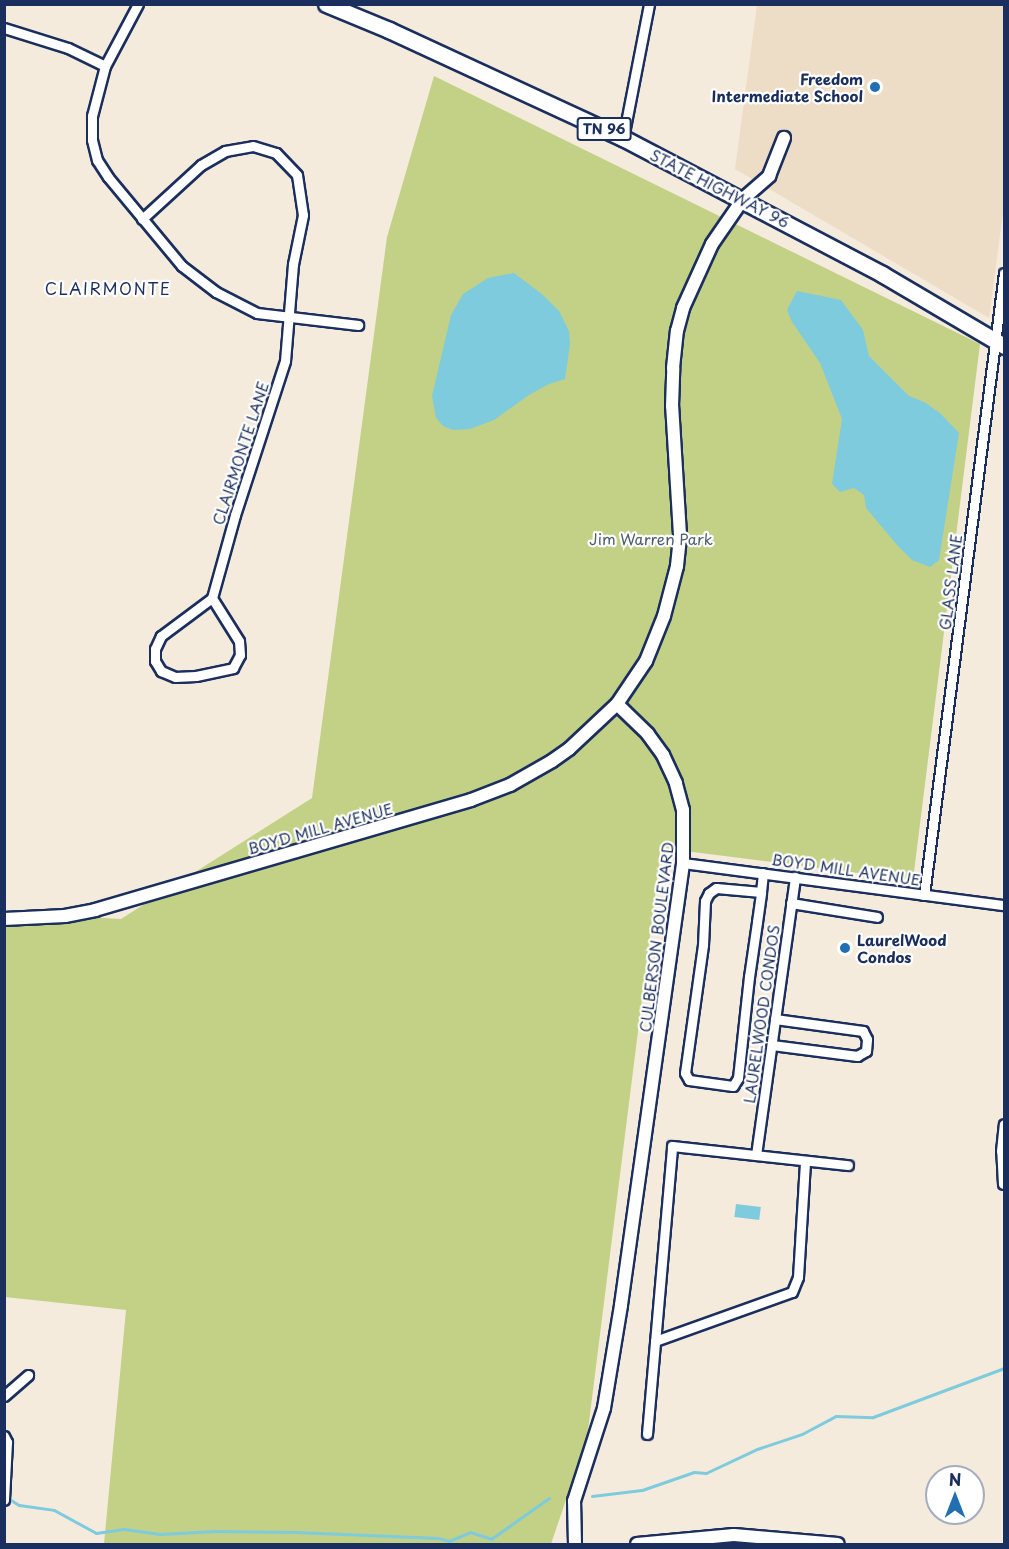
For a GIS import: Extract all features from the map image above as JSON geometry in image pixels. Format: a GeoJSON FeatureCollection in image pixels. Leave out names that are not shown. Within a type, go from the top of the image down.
{"type":"FeatureCollection","features":[{"type":"Feature","properties":{"kind":"main road","name":"STATE HIGHWAY 96"},"geometry":{"type":"LineString","coordinates":[[326,4],[389,30],[623,138],[882,274],[1000,343]]}},
{"type":"Feature","properties":{"kind":"street"},"geometry":{"type":"LineString","coordinates":[[138,4],[105,66],[92,116],[92,140],[97,159],[142,219],[182,266],[216,292],[257,314],[358,325]]}},
{"type":"Feature","properties":{"kind":"street"},"geometry":{"type":"LineString","coordinates":[[623,138],[649,4]]}},
{"type":"Feature","properties":{"kind":"street"},"geometry":{"type":"LineString","coordinates":[[4,27],[68,48],[105,66]]}},
{"type":"Feature","properties":{"kind":"street"},"geometry":{"type":"LineString","coordinates":[[617,704],[646,661],[664,616],[677,567],[680,499],[672,406],[677,331],[691,286],[711,244],[743,199],[769,176],[784,138]]}},
{"type":"Feature","properties":{"kind":"street","name":"CLAIRMONTE LANE"},"geometry":{"type":"LineString","coordinates":[[142,219],[201,165],[225,151],[253,146],[276,153],[297,176],[303,215],[293,264],[285,361],[235,515],[212,598]]}},
{"type":"Feature","properties":{"kind":"street","name":"GLASS LANE"},"geometry":{"type":"LineString","coordinates":[[924,895],[1000,343],[1005,273]]}},
{"type":"Feature","properties":{"kind":"street"},"geometry":{"type":"LineString","coordinates":[[212,598],[239,641],[240,655],[233,668],[196,676],[175,677],[161,671],[154,661],[155,649],[161,636],[212,598]]}},
{"type":"Feature","properties":{"kind":"street","name":"CULBERSON BOULEVARD"},"geometry":{"type":"LineString","coordinates":[[575,1545],[574,1501],[604,1408],[621,1305],[683,863],[683,810],[676,783],[663,755],[648,734],[617,704]]}},
{"type":"Feature","properties":{"kind":"street","name":"BOYD MILL AVENUE"},"geometry":{"type":"LineString","coordinates":[[4,919],[65,916],[95,910],[471,800],[510,785],[552,761],[569,749],[617,704]]}},
{"type":"Feature","properties":{"kind":"street","name":"BOYD MILL AVENUE"},"geometry":{"type":"LineString","coordinates":[[683,863],[1005,905]]}},
{"type":"Feature","properties":{"kind":"street"},"geometry":{"type":"LineString","coordinates":[[761,892],[716,888],[709,892],[705,901],[703,945],[685,1073],[688,1080],[734,1086],[738,1078],[761,892],[763,873]]}},
{"type":"Feature","properties":{"kind":"street","name":"LAURELWOOD CONDOS"},"geometry":{"type":"LineString","coordinates":[[756,1155],[795,878]]}},
{"type":"Feature","properties":{"kind":"street"},"geometry":{"type":"LineString","coordinates":[[791,903],[877,916]]}},
{"type":"Feature","properties":{"kind":"street"},"geometry":{"type":"LineString","coordinates":[[771,1045],[857,1056],[866,1050],[867,1039],[863,1030],[775,1019]]}},
{"type":"Feature","properties":{"kind":"street"},"geometry":{"type":"LineString","coordinates":[[1003,1184],[1001,1151],[1005,1124]]}},
{"type":"Feature","properties":{"kind":"street"},"geometry":{"type":"LineString","coordinates":[[647,1434],[672,1146],[848,1165]]}},
{"type":"Feature","properties":{"kind":"street"},"geometry":{"type":"LineString","coordinates":[[655,1341],[792,1292],[798,1277],[805,1161]]}},
{"type":"Feature","properties":{"kind":"street"},"geometry":{"type":"LineString","coordinates":[[4,1396],[28,1376]]}},
{"type":"Feature","properties":{"kind":"street"},"geometry":{"type":"LineString","coordinates":[[4,1436],[7,1442],[7,1479],[4,1500]]}},
{"type":"Feature","properties":{"kind":"street"},"geometry":{"type":"LineString","coordinates":[[637,1545],[734,1535],[838,1545]]}},
{"type":"Feature","properties":{"kind":"shaded area","name":"Freedom Intermediate School"},"geometry":{"type":"Polygon","coordinates":[[[757,5],[1004,5],[1004,205],[989,318],[735,169],[757,5]]]}},
{"type":"Feature","properties":{"kind":"green space","name":"Jim Warren Park"},"geometry":{"type":"Polygon","coordinates":[[[434,76],[980,344],[913,880],[661,848],[587,1438],[551,1544],[104,1544],[126,1310],[5,1297],[4,912],[121,919],[312,798],[387,237],[434,76]]]}},
{"type":"Feature","properties":{"kind":"water"},"geometry":{"type":"Polygon","coordinates":[[[514,273],[543,295],[559,311],[569,331],[570,344],[565,379],[549,384],[529,395],[494,420],[470,429],[453,430],[443,426],[436,418],[432,396],[451,315],[463,294],[488,278],[514,273]]]}},
{"type":"Feature","properties":{"kind":"water"},"geometry":{"type":"Polygon","coordinates":[[[797,291],[841,300],[863,330],[869,356],[909,396],[924,402],[940,413],[959,433],[939,560],[930,567],[912,560],[897,545],[866,508],[864,495],[854,488],[840,492],[832,484],[842,419],[820,363],[792,322],[787,310],[797,291]]]}},
{"type":"Feature","properties":{"kind":"water"},"geometry":{"type":"Polygon","coordinates":[[[736,1204],[761,1207],[759,1220],[734,1217],[736,1204]]]}},
{"type":"Feature","properties":{"kind":"waterway"},"geometry":{"type":"LineString","coordinates":[[592,1496],[642,1490],[694,1472],[706,1473],[757,1449],[802,1434],[836,1416],[873,1417],[1004,1368]]}},
{"type":"Feature","properties":{"kind":"waterway"},"geometry":{"type":"LineString","coordinates":[[6,1497],[19,1505],[54,1510],[96,1533],[124,1529],[160,1534],[215,1531],[296,1532],[438,1538],[449,1541],[470,1532],[491,1539],[549,1498]]}},
{"type":"Feature","properties":{"kind":"place","name":"Freedom Intermediate School"},"geometry":{"type":"Point","coordinates":[875,87]}},
{"type":"Feature","properties":{"kind":"place","name":"LaurelWood Condos"},"geometry":{"type":"Point","coordinates":[845,948]}},
{"type":"Feature","properties":{"kind":"district","name":"CLAIRMONTE"},"geometry":{"type":"Point","coordinates":[108,288]}}]}
